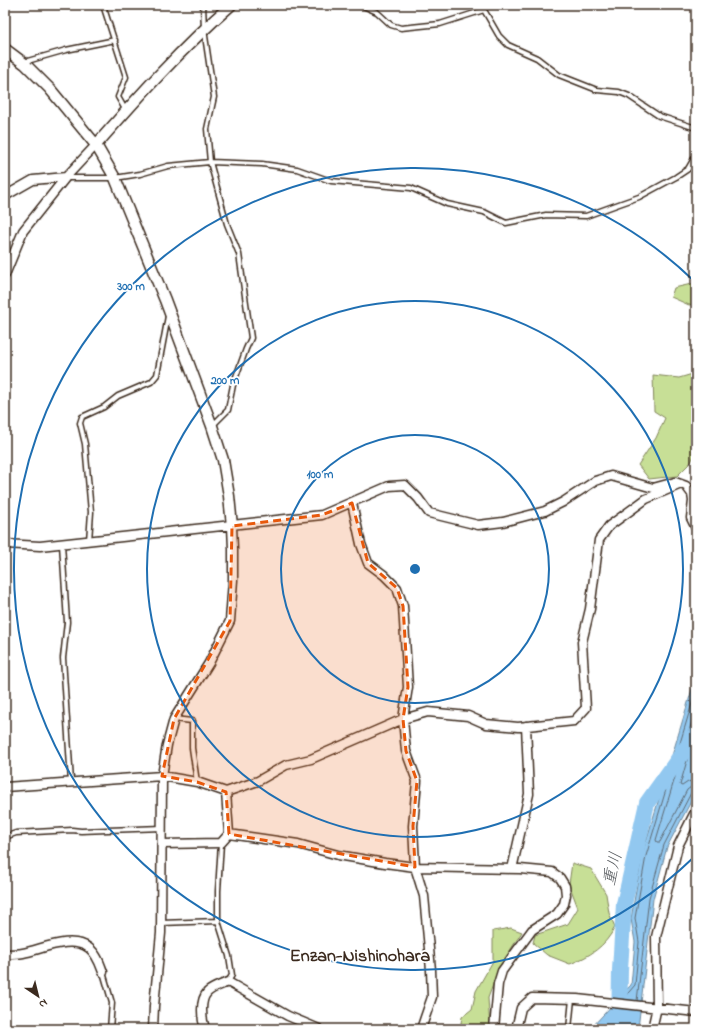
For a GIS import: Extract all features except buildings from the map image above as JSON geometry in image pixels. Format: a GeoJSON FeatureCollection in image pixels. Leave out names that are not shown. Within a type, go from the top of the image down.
{"type":"FeatureCollection","features":[{"type":"Feature","properties":{"kind":"street"},"geometry":{"type":"LineString","coordinates":[[5,275],[23,231],[66,178],[155,78],[204,29],[231,5]]}},
{"type":"Feature","properties":{"kind":"street"},"geometry":{"type":"LineString","coordinates":[[5,49],[23,62],[50,89],[96,144],[115,178],[169,312],[212,426],[222,460],[230,496],[233,549],[233,580],[230,621],[209,663],[174,719],[167,745],[162,776],[161,923],[153,1029]]}},
{"type":"Feature","properties":{"kind":"street"},"geometry":{"type":"LineString","coordinates":[[5,196],[33,180],[66,178]]}},
{"type":"Feature","properties":{"kind":"street"},"geometry":{"type":"LineString","coordinates":[[5,544],[40,546],[62,544],[322,515],[389,486],[405,485],[418,498],[429,513],[478,525],[503,522],[545,511],[563,502],[595,481],[611,476],[653,488],[675,482],[686,486],[692,494],[691,518],[696,528]]}},
{"type":"Feature","properties":{"kind":"street"},"geometry":{"type":"LineString","coordinates":[[5,787],[162,776],[197,782],[226,792],[258,781],[286,765],[311,759],[403,719],[428,712],[468,716],[486,724],[518,727],[574,721],[586,708],[582,642],[590,609],[599,540],[609,526],[646,499],[682,484]]}},
{"type":"Feature","properties":{"kind":"street"},"geometry":{"type":"LineString","coordinates":[[352,503],[361,544],[368,563],[384,575],[397,588],[403,606],[408,686],[403,719],[406,751],[417,781],[412,826],[415,867],[424,896],[431,970],[432,996],[422,1029]]}},
{"type":"Feature","properties":{"kind":"street"},"geometry":{"type":"LineString","coordinates":[[512,869],[529,794],[526,726]]}},
{"type":"Feature","properties":{"kind":"street"},"geometry":{"type":"LineString","coordinates":[[162,844],[221,843],[229,834],[226,792]]}},
{"type":"Feature","properties":{"kind":"street"},"geometry":{"type":"LineString","coordinates":[[652,1029],[655,1007],[656,937],[678,846],[696,810]]}},
{"type":"Feature","properties":{"kind":"street"},"geometry":{"type":"LineString","coordinates":[[229,834],[298,844],[338,855],[385,864],[415,867],[512,869],[552,872],[560,878],[564,886],[566,895],[564,904],[557,914],[532,930],[502,972],[498,984],[494,1029]]}},
{"type":"Feature","properties":{"kind":"street"},"geometry":{"type":"LineString","coordinates":[[5,954],[21,954],[66,942],[79,944],[90,948],[98,958],[103,972]]}},
{"type":"Feature","properties":{"kind":"street"},"geometry":{"type":"LineString","coordinates":[[205,1029],[202,1022],[202,999],[210,989],[228,982],[288,1016],[319,1029]]}},
{"type":"Feature","properties":{"kind":"street"},"geometry":{"type":"LineString","coordinates":[[516,1029],[522,1008],[532,998],[574,999],[696,1012]]}},
{"type":"Feature","properties":{"kind":"lane"},"geometry":{"type":"LineString","coordinates":[[103,5],[126,77],[118,97],[126,111]]}},
{"type":"Feature","properties":{"kind":"lane"},"geometry":{"type":"LineString","coordinates":[[203,5],[204,29],[214,97],[207,129],[210,162],[227,224],[239,254],[251,338],[233,385],[228,410],[212,426]]}},
{"type":"Feature","properties":{"kind":"lane"},"geometry":{"type":"LineString","coordinates":[[361,5],[377,12],[391,25],[401,28],[440,24],[484,10],[499,36],[508,45],[537,58],[559,75],[597,90],[619,92],[629,96],[659,116],[696,128]]}},
{"type":"Feature","properties":{"kind":"lane"},"geometry":{"type":"LineString","coordinates":[[23,62],[66,50],[115,40]]}},
{"type":"Feature","properties":{"kind":"lane"},"geometry":{"type":"LineString","coordinates":[[66,178],[115,178],[140,174],[168,166],[210,162],[262,164],[297,169],[331,181],[411,188],[447,204],[484,212],[506,223],[546,215],[586,216],[639,197],[688,169],[696,154]]}},
{"type":"Feature","properties":{"kind":"lane"},"geometry":{"type":"LineString","coordinates":[[89,541],[91,512],[85,444],[80,423],[82,417],[104,407],[118,396],[151,382],[157,375],[169,312]]}},
{"type":"Feature","properties":{"kind":"lane"},"geometry":{"type":"LineString","coordinates":[[62,544],[67,622],[63,658],[71,782]]}},
{"type":"Feature","properties":{"kind":"lane"},"geometry":{"type":"LineString","coordinates":[[174,719],[192,721],[192,748],[197,782]]}},
{"type":"Feature","properties":{"kind":"lane"},"geometry":{"type":"LineString","coordinates":[[5,837],[24,832],[162,828]]}},
{"type":"Feature","properties":{"kind":"lane"},"geometry":{"type":"LineString","coordinates":[[221,843],[218,921],[229,956],[232,975],[228,982]]}},
{"type":"Feature","properties":{"kind":"lane"},"geometry":{"type":"LineString","coordinates":[[161,923],[218,921]]}},
{"type":"Feature","properties":{"kind":"lane"},"geometry":{"type":"LineString","coordinates":[[103,972],[112,1003],[110,1029]]}},
{"type":"Feature","properties":{"kind":"lane"},"geometry":{"type":"LineString","coordinates":[[569,1029],[574,999]]}},
{"type":"Feature","properties":{"kind":"highlighted area"},"geometry":{"type":"Polygon","coordinates":[[[352,503],[368,563],[397,588],[403,606],[408,687],[403,719],[406,751],[417,781],[413,826],[415,867],[229,834],[226,792],[197,782],[162,776],[174,719],[230,621],[232,526],[322,515],[352,503]]]}},
{"type":"Feature","properties":{"kind":"green space"},"geometry":{"type":"Polygon","coordinates":[[[696,283],[696,304],[689,305],[671,297],[674,288],[696,283]]]}},
{"type":"Feature","properties":{"kind":"green space"},"geometry":{"type":"Polygon","coordinates":[[[696,373],[696,451],[691,462],[677,476],[649,479],[638,465],[656,438],[665,418],[654,411],[653,375],[679,378],[696,373]]]}},
{"type":"Feature","properties":{"kind":"green space"},"geometry":{"type":"Polygon","coordinates":[[[572,863],[591,869],[606,894],[609,913],[615,927],[607,940],[596,950],[584,958],[570,964],[547,955],[533,943],[535,935],[568,924],[578,908],[569,884],[572,863]]]}},
{"type":"Feature","properties":{"kind":"green space"},"geometry":{"type":"Polygon","coordinates":[[[511,928],[522,932],[500,966],[488,998],[490,1029],[460,1029],[462,1017],[472,1009],[476,991],[493,961],[493,931],[511,928]]]}},
{"type":"Feature","properties":{"kind":"water"},"geometry":{"type":"Polygon","coordinates":[[[696,676],[696,792],[667,847],[653,899],[638,1029],[590,1029],[631,985],[635,942],[631,919],[642,855],[696,676]]]}},
{"type":"Feature","properties":{"kind":"waterway","name":"重川"},"geometry":{"type":"LineString","coordinates":[[619,1029],[620,970],[624,904],[647,803],[696,734]]}},
{"type":"Feature","properties":{"kind":"district","name":"Enzan-Nishinohara"},"geometry":{"type":"Point","coordinates":[360,957]}}]}
